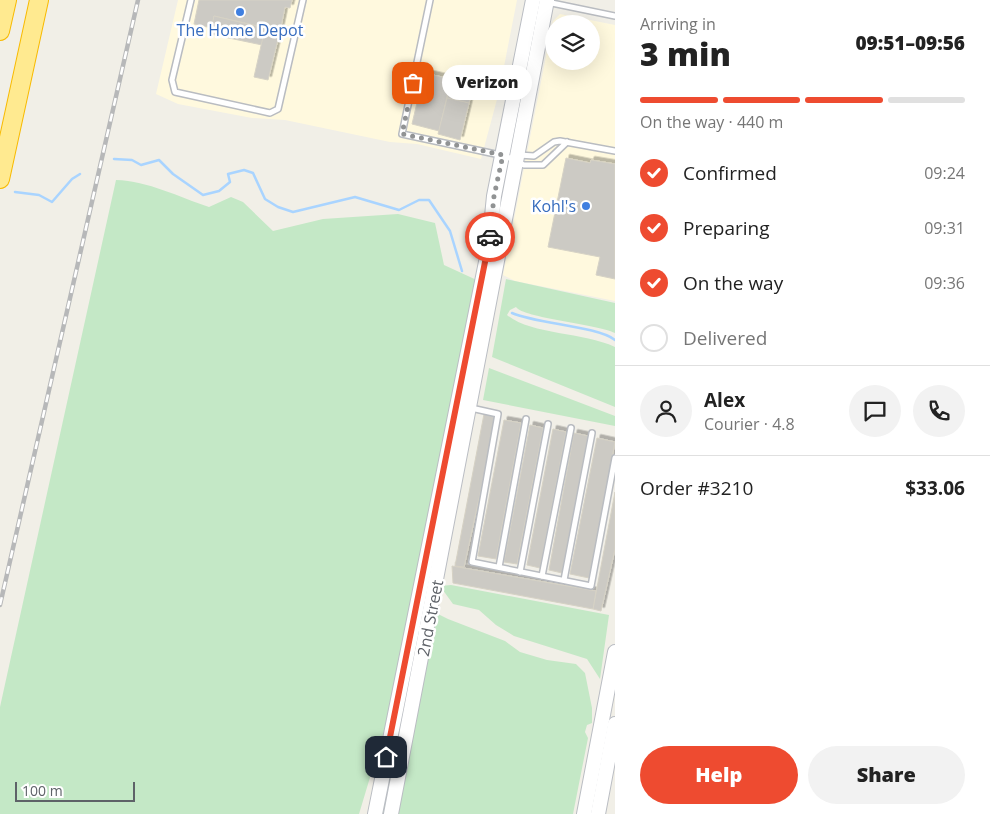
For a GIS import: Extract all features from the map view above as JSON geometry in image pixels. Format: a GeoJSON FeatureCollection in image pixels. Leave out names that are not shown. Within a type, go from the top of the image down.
{"type":"FeatureCollection","features":[{"type":"Feature","properties":{"kind":"highway"},"geometry":{"type":"LineString","coordinates":[[0,32],[7,0]]}},
{"type":"Feature","properties":{"kind":"highway"},"geometry":{"type":"LineString","coordinates":[[0,178],[39,0]]}},
{"type":"Feature","properties":{"kind":"street","name":"2nd Street"},"geometry":{"type":"LineString","coordinates":[[392,814],[497,264],[512,157],[542,1]]}},
{"type":"Feature","properties":{"kind":"street","name":"2nd Street"},"geometry":{"type":"LineString","coordinates":[[375,814],[487,255],[494,196],[512,157],[518,80],[542,1]]}},
{"type":"Feature","properties":{"kind":"street"},"geometry":{"type":"LineString","coordinates":[[584,814],[615,652]]}},
{"type":"Feature","properties":{"kind":"street"},"geometry":{"type":"LineString","coordinates":[[598,814],[615,724]]}},
{"type":"Feature","properties":{"kind":"lane"},"geometry":{"type":"LineString","coordinates":[[190,0],[172,80],[175,92],[270,113],[278,110],[303,0]]}},
{"type":"Feature","properties":{"kind":"lane"},"geometry":{"type":"LineString","coordinates":[[430,0],[402,134],[512,157],[534,156],[554,142],[568,142],[615,151]]}},
{"type":"Feature","properties":{"kind":"lane"},"geometry":{"type":"LineString","coordinates":[[542,1],[615,16]]}},
{"type":"Feature","properties":{"kind":"lane"},"geometry":{"type":"LineString","coordinates":[[487,72],[518,80]]}},
{"type":"Feature","properties":{"kind":"lane"},"geometry":{"type":"LineString","coordinates":[[512,157],[524,165],[543,165],[568,142]]}},
{"type":"Feature","properties":{"kind":"lane"},"geometry":{"type":"LineString","coordinates":[[469,415],[498,414],[472,562],[591,586],[615,458]]}},
{"type":"Feature","properties":{"kind":"lane"},"geometry":{"type":"LineString","coordinates":[[498,567],[526,419]]}},
{"type":"Feature","properties":{"kind":"lane"},"geometry":{"type":"LineString","coordinates":[[520,572],[548,424]]}},
{"type":"Feature","properties":{"kind":"lane"},"geometry":{"type":"LineString","coordinates":[[542,576],[571,428]]}},
{"type":"Feature","properties":{"kind":"lane"},"geometry":{"type":"LineString","coordinates":[[564,580],[592,433]]}},
{"type":"Feature","properties":{"kind":"shaded area"},"geometry":{"type":"Polygon","coordinates":[[[178,0],[517,0],[499,92],[481,159],[417,144],[390,142],[285,120],[252,118],[178,104],[156,94],[178,0]]]}},
{"type":"Feature","properties":{"kind":"shaded area"},"geometry":{"type":"Polygon","coordinates":[[[600,22],[615,25],[615,301],[515,281],[503,275],[545,62],[545,70],[600,70],[600,22]]]}},
{"type":"Feature","properties":{"kind":"green space"},"geometry":{"type":"Polygon","coordinates":[[[116,180],[152,186],[209,207],[231,197],[243,202],[273,231],[323,219],[398,214],[435,223],[444,265],[481,282],[387,721],[359,814],[0,814],[0,707],[116,180]]]}},
{"type":"Feature","properties":{"kind":"green space"},"geometry":{"type":"Polygon","coordinates":[[[506,279],[615,303],[615,333],[546,318],[522,311],[516,307],[510,310],[507,315],[517,322],[543,330],[588,338],[615,347],[615,407],[492,357],[506,279]]]}},
{"type":"Feature","properties":{"kind":"green space"},"geometry":{"type":"Polygon","coordinates":[[[489,368],[615,416],[615,426],[483,400],[489,368]]]}},
{"type":"Feature","properties":{"kind":"green space"},"geometry":{"type":"Polygon","coordinates":[[[451,585],[609,615],[600,679],[587,659],[514,636],[496,625],[479,610],[453,604],[440,586],[451,585]]]}},
{"type":"Feature","properties":{"kind":"green space"},"geometry":{"type":"Polygon","coordinates":[[[432,611],[505,641],[520,652],[547,660],[576,664],[585,673],[592,708],[592,723],[587,725],[585,732],[588,738],[573,814],[376,814],[409,714],[432,611]]]}},
{"type":"Feature","properties":{"kind":"building","name":"The Home Depot"},"geometry":{"type":"Polygon","coordinates":[[[199,0],[292,0],[290,8],[285,7],[280,31],[214,16],[212,28],[194,24],[199,0]]]}},
{"type":"Feature","properties":{"kind":"building"},"geometry":{"type":"Polygon","coordinates":[[[214,16],[265,28],[262,45],[210,34],[214,16]]]}},
{"type":"Feature","properties":{"kind":"building"},"geometry":{"type":"Polygon","coordinates":[[[265,28],[280,31],[268,80],[254,77],[265,28]]]}},
{"type":"Feature","properties":{"kind":"building"},"geometry":{"type":"Polygon","coordinates":[[[424,73],[451,79],[439,131],[412,124],[424,73]]]}},
{"type":"Feature","properties":{"kind":"building"},"geometry":{"type":"Polygon","coordinates":[[[452,75],[474,80],[469,103],[447,98],[452,75]]]}},
{"type":"Feature","properties":{"kind":"building"},"geometry":{"type":"Polygon","coordinates":[[[447,98],[469,103],[460,140],[438,134],[447,98]]]}},
{"type":"Feature","properties":{"kind":"building","name":"Kohl's"},"geometry":{"type":"Polygon","coordinates":[[[566,158],[590,163],[591,160],[615,164],[615,279],[596,275],[600,257],[548,247],[566,158]]]}},
{"type":"Feature","properties":{"kind":"building"},"geometry":{"type":"Polygon","coordinates":[[[484,414],[497,416],[464,567],[455,566],[484,414]]]}},
{"type":"Feature","properties":{"kind":"building"},"geometry":{"type":"Polygon","coordinates":[[[504,420],[521,423],[496,559],[478,556],[504,420]]]}},
{"type":"Feature","properties":{"kind":"building"},"geometry":{"type":"Polygon","coordinates":[[[530,425],[543,428],[517,564],[504,562],[530,425]]]}},
{"type":"Feature","properties":{"kind":"building"},"geometry":{"type":"Polygon","coordinates":[[[553,429],[566,432],[540,568],[527,565],[553,429]]]}},
{"type":"Feature","properties":{"kind":"building"},"geometry":{"type":"Polygon","coordinates":[[[574,433],[588,436],[562,573],[549,570],[574,433]]]}},
{"type":"Feature","properties":{"kind":"building"},"geometry":{"type":"Polygon","coordinates":[[[597,438],[615,442],[589,578],[570,574],[597,438]]]}},
{"type":"Feature","properties":{"kind":"building"},"geometry":{"type":"Polygon","coordinates":[[[615,492],[615,549],[601,611],[593,609],[615,492]]]}},
{"type":"Feature","properties":{"kind":"building"},"geometry":{"type":"Polygon","coordinates":[[[452,566],[596,591],[593,609],[453,583],[452,566]]]}},
{"type":"Feature","properties":{"kind":"waterway"},"geometry":{"type":"LineString","coordinates":[[114,159],[132,160],[141,165],[159,160],[173,174],[203,195],[219,191],[230,182],[228,174],[244,170],[253,173],[265,199],[278,207],[293,212],[355,197],[399,210],[419,200],[429,200],[450,231],[462,271]]}},
{"type":"Feature","properties":{"kind":"waterway"},"geometry":{"type":"LineString","coordinates":[[15,192],[39,195],[52,202],[72,179],[80,174]]}},
{"type":"Feature","properties":{"kind":"waterway"},"geometry":{"type":"LineString","coordinates":[[512,313],[536,320],[595,331],[615,340]]}},
{"type":"Feature","properties":{"kind":"railway"},"geometry":{"type":"LineString","coordinates":[[0,605],[138,0]]}},
{"type":"Feature","properties":{"kind":"way so far"},"geometry":{"type":"LineString","coordinates":[[413,83],[402,134],[503,155],[494,196],[490,237]]}},
{"type":"Feature","properties":{"kind":"place","name":"The Home Depot"},"geometry":{"type":"Point","coordinates":[240,12]}},
{"type":"Feature","properties":{"kind":"place","name":"Verizon"},"geometry":{"type":"Point","coordinates":[413,83]}},
{"type":"Feature","properties":{"kind":"place","name":"Kohl's"},"geometry":{"type":"Point","coordinates":[586,206]}},
{"type":"Feature","properties":{"kind":"route"},"geometry":{"type":"LineString","coordinates":[[386,757],[490,237]]}}]}
